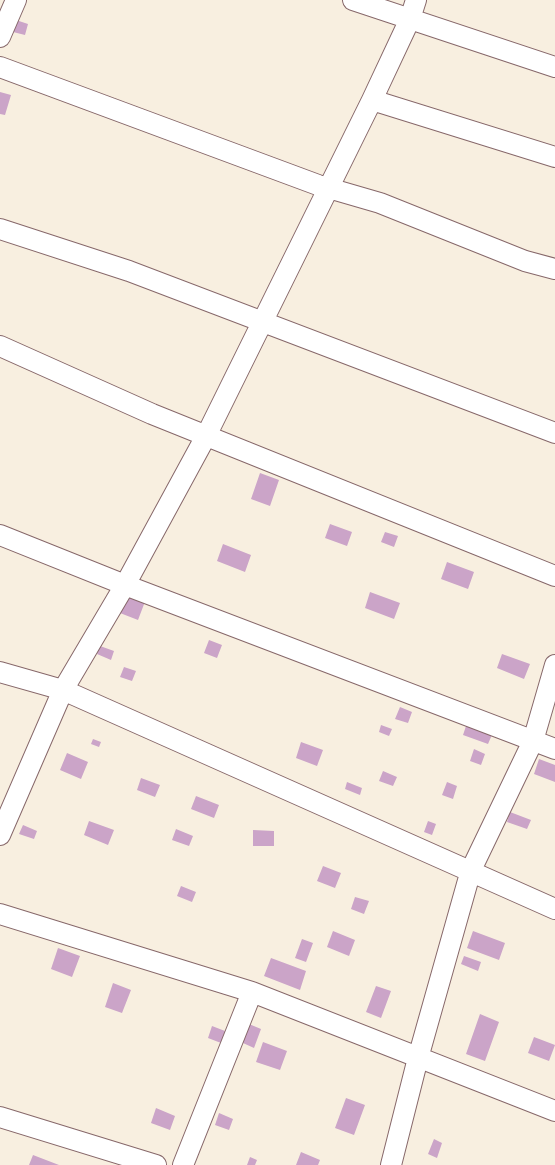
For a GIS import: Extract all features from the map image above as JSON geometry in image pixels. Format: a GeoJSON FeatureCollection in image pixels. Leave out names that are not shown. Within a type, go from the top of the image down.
{"type":"FeatureCollection","features":[{"type":"Feature","properties":{"kind":"street"},"geometry":{"type":"LineString","coordinates":[[0,37],[16,0]]}},
{"type":"Feature","properties":{"kind":"street"},"geometry":{"type":"LineString","coordinates":[[353,0],[555,67]]}},
{"type":"Feature","properties":{"kind":"street"},"geometry":{"type":"LineString","coordinates":[[0,835],[63,690],[125,585],[206,436],[372,100],[410,19],[416,0]]}},
{"type":"Feature","properties":{"kind":"street"},"geometry":{"type":"LineString","coordinates":[[0,67],[329,188],[380,203],[525,262],[555,269]]}},
{"type":"Feature","properties":{"kind":"street"},"geometry":{"type":"LineString","coordinates":[[372,100],[555,157]]}},
{"type":"Feature","properties":{"kind":"street"},"geometry":{"type":"LineString","coordinates":[[0,229],[129,271],[555,434]]}},
{"type":"Feature","properties":{"kind":"street"},"geometry":{"type":"LineString","coordinates":[[0,346],[152,414],[555,576]]}},
{"type":"Feature","properties":{"kind":"street"},"geometry":{"type":"LineString","coordinates":[[0,535],[125,585],[555,749]]}},
{"type":"Feature","properties":{"kind":"street"},"geometry":{"type":"LineString","coordinates":[[391,1165],[418,1058],[471,870],[533,741],[555,665]]}},
{"type":"Feature","properties":{"kind":"street"},"geometry":{"type":"LineString","coordinates":[[0,672],[63,690],[471,870],[555,909]]}},
{"type":"Feature","properties":{"kind":"street"},"geometry":{"type":"LineString","coordinates":[[0,914],[252,992],[555,1111]]}},
{"type":"Feature","properties":{"kind":"street"},"geometry":{"type":"LineString","coordinates":[[183,1165],[252,992]]}},
{"type":"Feature","properties":{"kind":"street"},"geometry":{"type":"LineString","coordinates":[[0,1117],[156,1165]]}},
{"type":"Feature","properties":{"kind":"building"},"geometry":{"type":"Polygon","coordinates":[[[13,19],[28,24],[25,35],[9,31],[13,19]]]}},
{"type":"Feature","properties":{"kind":"building"},"geometry":{"type":"Polygon","coordinates":[[[0,92],[11,95],[5,115],[0,114],[0,92]]]}},
{"type":"Feature","properties":{"kind":"building"},"geometry":{"type":"Polygon","coordinates":[[[260,473],[279,480],[270,506],[251,499],[260,473]]]}},
{"type":"Feature","properties":{"kind":"building"},"geometry":{"type":"Polygon","coordinates":[[[330,524],[352,532],[347,546],[325,538],[330,524]]]}},
{"type":"Feature","properties":{"kind":"building"},"geometry":{"type":"Polygon","coordinates":[[[385,532],[398,536],[394,547],[381,542],[385,532]]]}},
{"type":"Feature","properties":{"kind":"building"},"geometry":{"type":"Polygon","coordinates":[[[223,544],[251,555],[245,572],[217,561],[223,544]]]}},
{"type":"Feature","properties":{"kind":"building"},"geometry":{"type":"Polygon","coordinates":[[[447,562],[474,572],[468,589],[441,579],[447,562]]]}},
{"type":"Feature","properties":{"kind":"building"},"geometry":{"type":"Polygon","coordinates":[[[127,592],[146,599],[138,620],[120,613],[127,592]]]}},
{"type":"Feature","properties":{"kind":"building"},"geometry":{"type":"Polygon","coordinates":[[[370,592],[400,603],[394,619],[365,608],[370,592]]]}},
{"type":"Feature","properties":{"kind":"building"},"geometry":{"type":"Polygon","coordinates":[[[209,640],[222,645],[217,658],[204,653],[209,640]]]}},
{"type":"Feature","properties":{"kind":"building"},"geometry":{"type":"Polygon","coordinates":[[[100,646],[114,651],[111,660],[97,654],[100,646]]]}},
{"type":"Feature","properties":{"kind":"building"},"geometry":{"type":"Polygon","coordinates":[[[502,654],[530,664],[524,679],[497,668],[502,654]]]}},
{"type":"Feature","properties":{"kind":"building"},"geometry":{"type":"Polygon","coordinates":[[[124,667],[136,671],[132,681],[120,677],[124,667]]]}},
{"type":"Feature","properties":{"kind":"building"},"geometry":{"type":"Polygon","coordinates":[[[400,707],[412,712],[408,723],[395,719],[400,707]]]}},
{"type":"Feature","properties":{"kind":"building"},"geometry":{"type":"Polygon","coordinates":[[[468,720],[494,730],[488,744],[463,735],[468,720]]]}},
{"type":"Feature","properties":{"kind":"building"},"geometry":{"type":"Polygon","coordinates":[[[381,725],[392,729],[389,736],[379,732],[381,725]]]}},
{"type":"Feature","properties":{"kind":"building"},"geometry":{"type":"Polygon","coordinates":[[[93,739],[101,742],[99,747],[91,744],[93,739]]]}},
{"type":"Feature","properties":{"kind":"building"},"geometry":{"type":"Polygon","coordinates":[[[301,742],[323,750],[317,766],[296,758],[301,742]]]}},
{"type":"Feature","properties":{"kind":"building"},"geometry":{"type":"Polygon","coordinates":[[[474,749],[485,754],[481,765],[470,761],[474,749]]]}},
{"type":"Feature","properties":{"kind":"building"},"geometry":{"type":"Polygon","coordinates":[[[67,753],[88,762],[81,779],[60,770],[67,753]]]}},
{"type":"Feature","properties":{"kind":"building"},"geometry":{"type":"Polygon","coordinates":[[[539,759],[555,765],[555,782],[534,774],[539,759]]]}},
{"type":"Feature","properties":{"kind":"building"},"geometry":{"type":"Polygon","coordinates":[[[383,771],[397,777],[393,786],[379,781],[383,771]]]}},
{"type":"Feature","properties":{"kind":"building"},"geometry":{"type":"Polygon","coordinates":[[[141,778],[160,785],[155,797],[137,790],[141,778]]]}},
{"type":"Feature","properties":{"kind":"building"},"geometry":{"type":"Polygon","coordinates":[[[347,782],[362,788],[360,795],[345,789],[347,782]]]}},
{"type":"Feature","properties":{"kind":"building"},"geometry":{"type":"Polygon","coordinates":[[[447,782],[457,786],[453,799],[442,795],[447,782]]]}},
{"type":"Feature","properties":{"kind":"building"},"geometry":{"type":"Polygon","coordinates":[[[196,796],[219,805],[214,818],[191,809],[196,796]]]}},
{"type":"Feature","properties":{"kind":"building"},"geometry":{"type":"Polygon","coordinates":[[[510,812],[531,820],[527,829],[507,822],[510,812]]]}},
{"type":"Feature","properties":{"kind":"building"},"geometry":{"type":"Polygon","coordinates":[[[89,821],[114,830],[108,845],[84,835],[89,821]]]}},
{"type":"Feature","properties":{"kind":"building"},"geometry":{"type":"Polygon","coordinates":[[[428,821],[436,824],[432,835],[424,832],[428,821]]]}},
{"type":"Feature","properties":{"kind":"building"},"geometry":{"type":"Polygon","coordinates":[[[23,825],[37,831],[34,839],[19,834],[23,825]]]}},
{"type":"Feature","properties":{"kind":"building"},"geometry":{"type":"Polygon","coordinates":[[[176,829],[193,836],[189,846],[172,840],[176,829]]]}},
{"type":"Feature","properties":{"kind":"building"},"geometry":{"type":"Polygon","coordinates":[[[253,830],[274,831],[274,846],[253,846],[253,830]]]}},
{"type":"Feature","properties":{"kind":"building"},"geometry":{"type":"Polygon","coordinates":[[[323,866],[341,873],[335,888],[317,881],[323,866]]]}},
{"type":"Feature","properties":{"kind":"building"},"geometry":{"type":"Polygon","coordinates":[[[181,886],[196,892],[192,902],[177,896],[181,886]]]}},
{"type":"Feature","properties":{"kind":"building"},"geometry":{"type":"Polygon","coordinates":[[[355,897],[369,901],[364,914],[351,909],[355,897]]]}},
{"type":"Feature","properties":{"kind":"building"},"geometry":{"type":"Polygon","coordinates":[[[333,931],[355,940],[349,956],[327,947],[333,931]]]}},
{"type":"Feature","properties":{"kind":"building"},"geometry":{"type":"Polygon","coordinates":[[[473,931],[505,943],[499,960],[467,948],[473,931]]]}},
{"type":"Feature","properties":{"kind":"building"},"geometry":{"type":"Polygon","coordinates":[[[302,939],[313,943],[306,962],[295,958],[302,939]]]}},
{"type":"Feature","properties":{"kind":"building"},"geometry":{"type":"Polygon","coordinates":[[[58,948],[80,956],[72,977],[51,969],[58,948]]]}},
{"type":"Feature","properties":{"kind":"building"},"geometry":{"type":"Polygon","coordinates":[[[464,956],[481,962],[478,971],[461,964],[464,956]]]}},
{"type":"Feature","properties":{"kind":"building"},"geometry":{"type":"Polygon","coordinates":[[[271,958],[306,971],[300,990],[264,976],[271,958]]]}},
{"type":"Feature","properties":{"kind":"building"},"geometry":{"type":"Polygon","coordinates":[[[113,983],[131,990],[122,1013],[105,1007],[113,983]]]}},
{"type":"Feature","properties":{"kind":"building"},"geometry":{"type":"Polygon","coordinates":[[[376,986],[391,991],[381,1018],[366,1012],[376,986]]]}},
{"type":"Feature","properties":{"kind":"building"},"geometry":{"type":"Polygon","coordinates":[[[480,1014],[499,1022],[485,1061],[466,1054],[480,1014]]]}},
{"type":"Feature","properties":{"kind":"building"},"geometry":{"type":"Polygon","coordinates":[[[249,1024],[261,1029],[254,1048],[243,1043],[249,1024]]]}},
{"type":"Feature","properties":{"kind":"building"},"geometry":{"type":"Polygon","coordinates":[[[212,1026],[225,1031],[221,1043],[208,1038],[212,1026]]]}},
{"type":"Feature","properties":{"kind":"building"},"geometry":{"type":"Polygon","coordinates":[[[534,1037],[555,1045],[549,1061],[528,1053],[534,1037]]]}},
{"type":"Feature","properties":{"kind":"building"},"geometry":{"type":"Polygon","coordinates":[[[263,1042],[287,1051],[280,1070],[256,1062],[263,1042]]]}},
{"type":"Feature","properties":{"kind":"building"},"geometry":{"type":"Polygon","coordinates":[[[346,1098],[365,1105],[354,1135],[335,1128],[346,1098]]]}},
{"type":"Feature","properties":{"kind":"building"},"geometry":{"type":"Polygon","coordinates":[[[156,1108],[175,1116],[170,1130],[151,1123],[156,1108]]]}},
{"type":"Feature","properties":{"kind":"building"},"geometry":{"type":"Polygon","coordinates":[[[219,1113],[233,1119],[229,1130],[215,1125],[219,1113]]]}},
{"type":"Feature","properties":{"kind":"building"},"geometry":{"type":"Polygon","coordinates":[[[434,1139],[442,1143],[437,1158],[428,1154],[434,1139]]]}},
{"type":"Feature","properties":{"kind":"building"},"geometry":{"type":"Polygon","coordinates":[[[301,1152],[320,1160],[318,1165],[296,1165],[301,1152]]]}},
{"type":"Feature","properties":{"kind":"building"},"geometry":{"type":"Polygon","coordinates":[[[33,1155],[59,1165],[29,1165],[33,1155]]]}},
{"type":"Feature","properties":{"kind":"building"},"geometry":{"type":"Polygon","coordinates":[[[250,1157],[257,1160],[255,1165],[247,1165],[250,1157]]]}}]}
